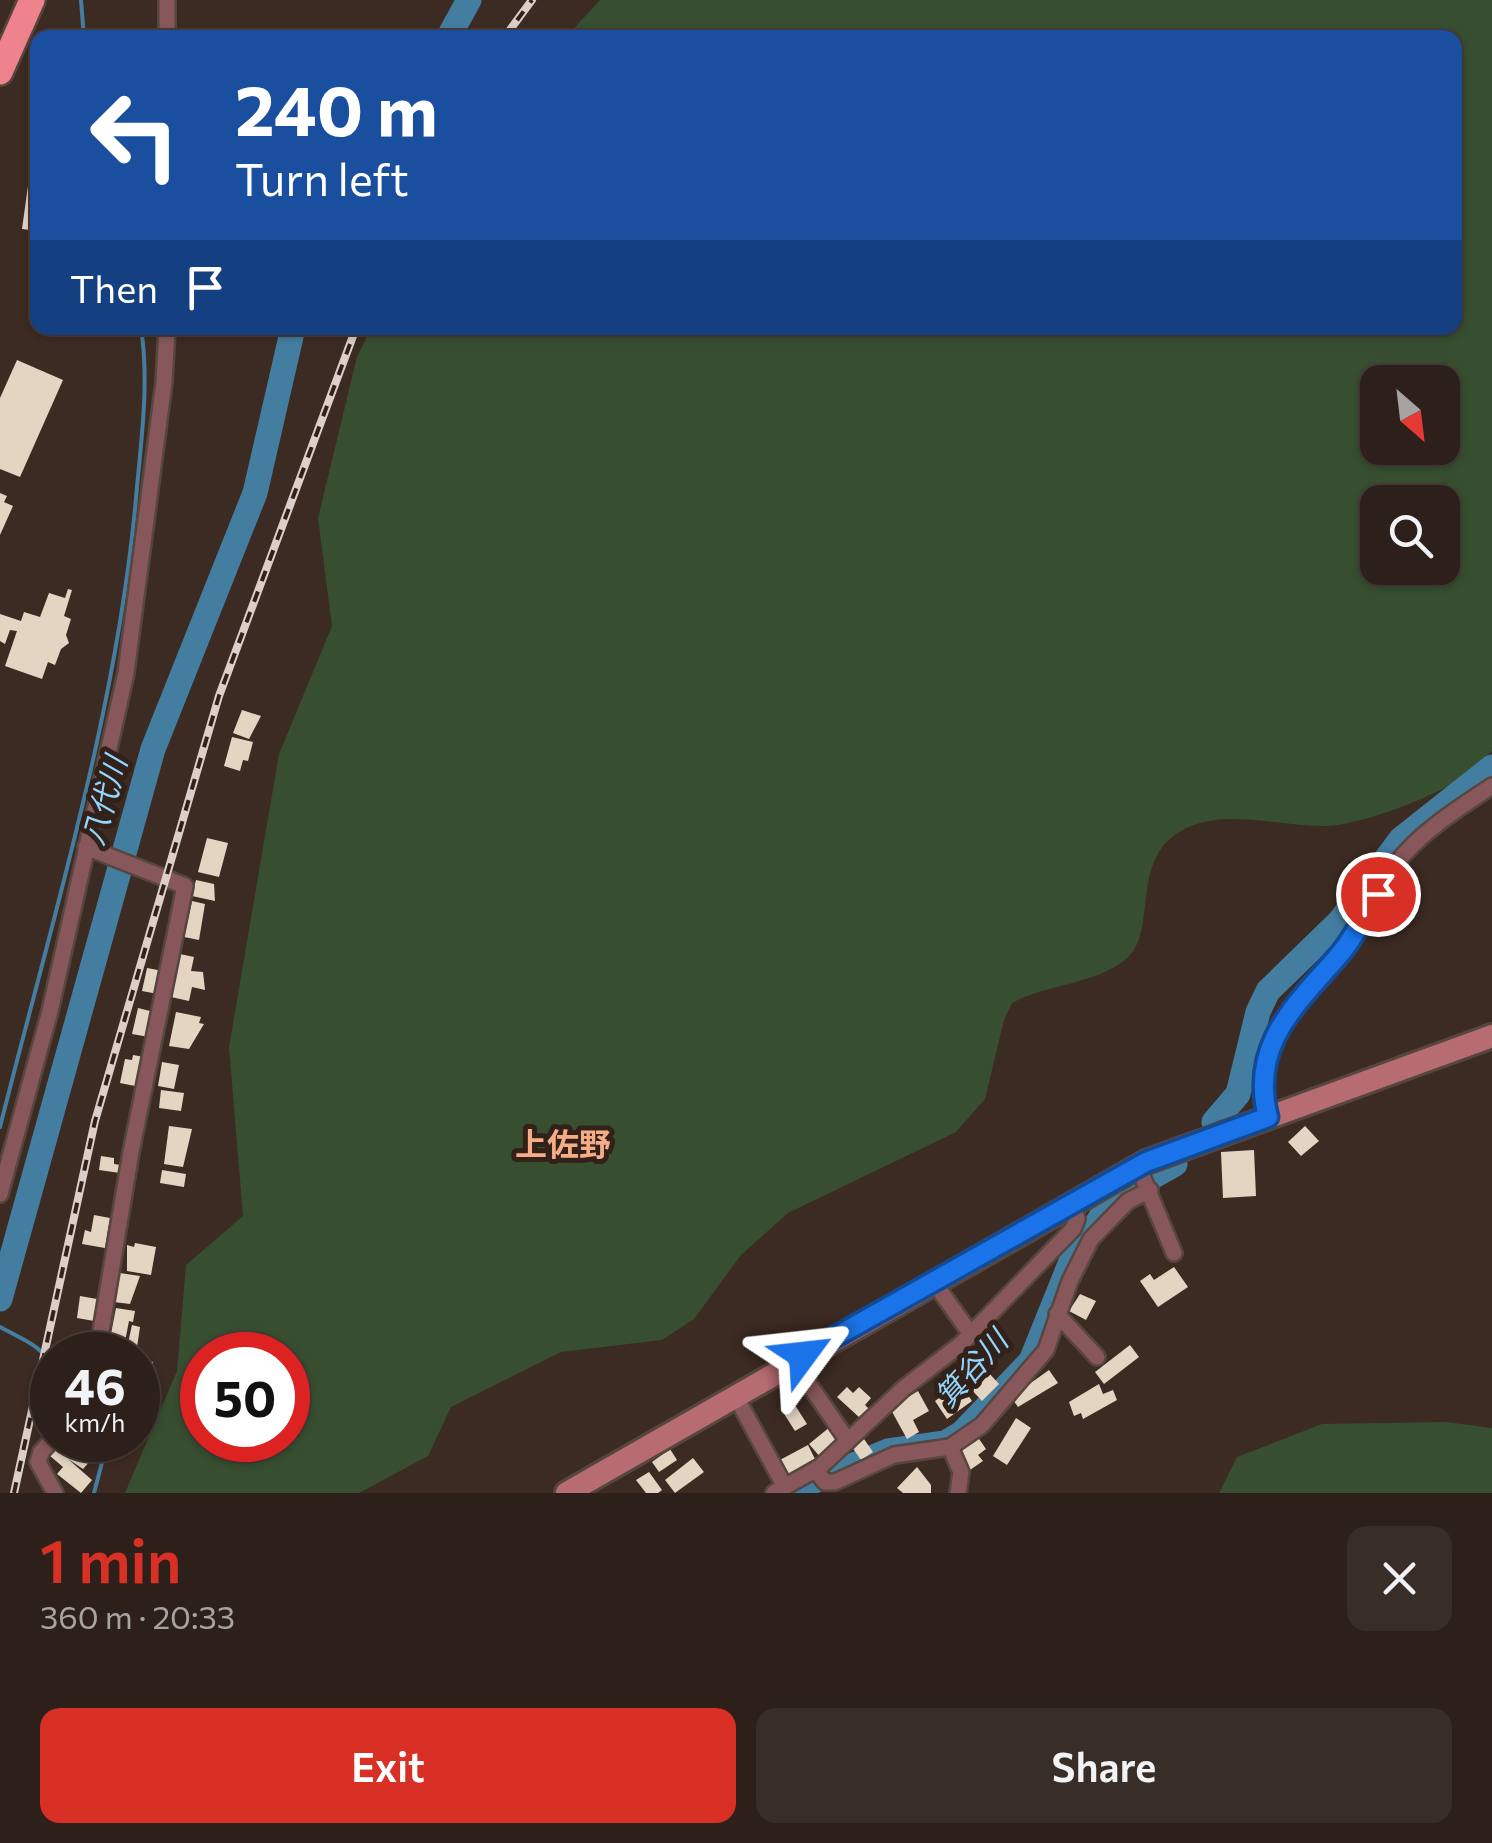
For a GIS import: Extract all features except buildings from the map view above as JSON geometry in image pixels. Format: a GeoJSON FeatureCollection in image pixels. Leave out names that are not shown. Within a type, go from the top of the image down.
{"type":"FeatureCollection","features":[{"type":"Feature","properties":{"kind":"highway"},"geometry":{"type":"LineString","coordinates":[[0,72],[32,0]]}},
{"type":"Feature","properties":{"kind":"main road"},"geometry":{"type":"LineString","coordinates":[[567,1493],[933,1281],[1073,1213],[1138,1166],[1492,1036]]}},
{"type":"Feature","properties":{"kind":"street"},"geometry":{"type":"LineString","coordinates":[[166,30],[167,0]]}},
{"type":"Feature","properties":{"kind":"street"},"geometry":{"type":"LineString","coordinates":[[0,1194],[50,1011],[126,673],[164,382],[167,335]]}},
{"type":"Feature","properties":{"kind":"street"},"geometry":{"type":"LineString","coordinates":[[1268,1117],[1262,1094],[1269,1045],[1304,993],[1344,950],[1409,850],[1492,786]]}},
{"type":"Feature","properties":{"kind":"street"},"geometry":{"type":"LineString","coordinates":[[86,847],[186,886],[131,1152],[101,1332]]}},
{"type":"Feature","properties":{"kind":"street"},"geometry":{"type":"LineString","coordinates":[[1138,1166],[1174,1253]]}},
{"type":"Feature","properties":{"kind":"street"},"geometry":{"type":"LineString","coordinates":[[814,1470],[825,1482],[835,1482],[894,1455],[950,1448],[982,1424],[1040,1360],[1092,1240],[1128,1201],[1150,1190]]}},
{"type":"Feature","properties":{"kind":"street"},"geometry":{"type":"LineString","coordinates":[[735,1395],[779,1490],[814,1470],[970,1333],[1073,1213],[1092,1240]]}},
{"type":"Feature","properties":{"kind":"street"},"geometry":{"type":"LineString","coordinates":[[933,1281],[970,1333]]}},
{"type":"Feature","properties":{"kind":"street"},"geometry":{"type":"LineString","coordinates":[[1057,1314],[1097,1358]]}},
{"type":"Feature","properties":{"kind":"street"},"geometry":{"type":"LineString","coordinates":[[794,1361],[848,1441]]}},
{"type":"Feature","properties":{"kind":"street"},"geometry":{"type":"LineString","coordinates":[[950,1448],[961,1472],[958,1493]]}},
{"type":"Feature","properties":{"kind":"street"},"geometry":{"type":"LineString","coordinates":[[38,1462],[54,1493]]}},
{"type":"Feature","properties":{"kind":"green space"},"geometry":{"type":"Polygon","coordinates":[[[600,0],[1492,0],[1492,751],[1451,785],[1369,818],[1321,826],[1230,819],[1179,832],[1154,861],[1135,948],[1125,960],[1098,975],[1012,1003],[1004,1020],[985,1099],[956,1132],[788,1213],[741,1255],[694,1319],[662,1340],[561,1352],[451,1407],[428,1456],[359,1493],[125,1493],[138,1462],[160,1462],[160,1411],[177,1371],[180,1336],[180,1462],[310,1462],[310,1332],[180,1332],[186,1265],[243,1216],[229,1047],[279,754],[332,626],[318,518],[357,357],[368,335],[1462,335],[1462,30],[572,30],[600,0]]]}},
{"type":"Feature","properties":{"kind":"green space"},"geometry":{"type":"Polygon","coordinates":[[[1446,1422],[1492,1428],[1492,1493],[1219,1493],[1237,1457],[1322,1424],[1446,1422]]]}},
{"type":"Feature","properties":{"kind":"waterway"},"geometry":{"type":"LineString","coordinates":[[81,0],[83,30]]}},
{"type":"Feature","properties":{"kind":"waterway","name":"八代川"},"geometry":{"type":"LineString","coordinates":[[452,30],[469,0]]}},
{"type":"Feature","properties":{"kind":"waterway"},"geometry":{"type":"LineString","coordinates":[[0,1127],[82,809],[115,649],[143,427],[142,335]]}},
{"type":"Feature","properties":{"kind":"waterway","name":"八代川"},"geometry":{"type":"LineString","coordinates":[[0,1299],[153,749],[255,493],[291,335]]}},
{"type":"Feature","properties":{"kind":"waterway","name":"箕谷川"},"geometry":{"type":"LineString","coordinates":[[1214,1122],[1238,1094],[1258,1012],[1268,991],[1340,921],[1401,839],[1492,767]]}},
{"type":"Feature","properties":{"kind":"waterway","name":"箕谷川"},"geometry":{"type":"LineString","coordinates":[[797,1488],[888,1451],[945,1443],[962,1433],[1031,1361],[1070,1264],[1113,1199],[1175,1164]]}},
{"type":"Feature","properties":{"kind":"waterway"},"geometry":{"type":"LineString","coordinates":[[0,1327],[30,1344]]}},
{"type":"Feature","properties":{"kind":"waterway"},"geometry":{"type":"LineString","coordinates":[[94,1493],[102,1462]]}},
{"type":"Feature","properties":{"kind":"railway"},"geometry":{"type":"LineString","coordinates":[[510,30],[532,0]]}},
{"type":"Feature","properties":{"kind":"railway"},"geometry":{"type":"LineString","coordinates":[[14,1493],[95,1121],[219,696],[353,335]]}},
{"type":"Feature","properties":{"kind":"district","name":"上佐野"},"geometry":{"type":"Point","coordinates":[563,1145]}},
{"type":"Feature","properties":{"kind":"route"},"geometry":{"type":"LineString","coordinates":[[803,1355],[1146,1162],[1268,1117],[1262,1094],[1269,1045],[1304,993],[1344,950],[1378,894]]}}]}
